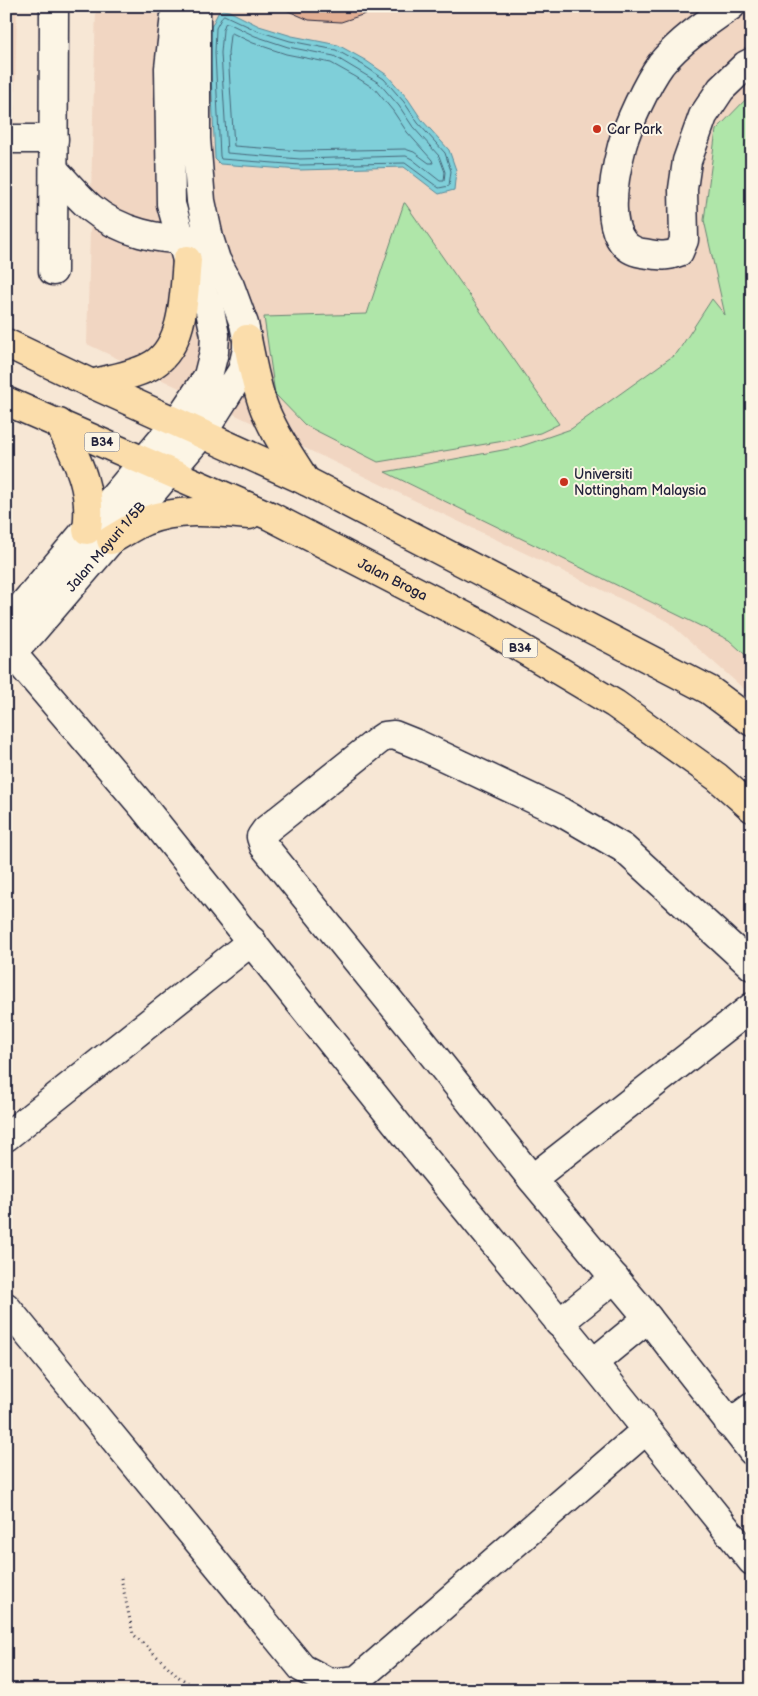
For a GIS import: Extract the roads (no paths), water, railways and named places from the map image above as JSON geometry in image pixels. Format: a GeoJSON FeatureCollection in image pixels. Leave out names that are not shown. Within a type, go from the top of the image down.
{"type":"FeatureCollection","features":[{"type":"Feature","properties":{"kind":"main road"},"geometry":{"type":"LineString","coordinates":[[92,384],[139,371],[155,363],[167,352],[176,337],[183,305],[184,250]]}},
{"type":"Feature","properties":{"kind":"main road"},"geometry":{"type":"LineString","coordinates":[[247,339],[265,410],[284,448],[306,480]]}},
{"type":"Feature","properties":{"kind":"main road"},"geometry":{"type":"LineString","coordinates":[[6,344],[306,480],[709,690],[752,722]]}},
{"type":"Feature","properties":{"kind":"main road","name":"Jalan Broga"},"geometry":{"type":"LineString","coordinates":[[6,401],[270,516],[484,626],[615,704],[717,777],[752,808]]}},
{"type":"Feature","properties":{"kind":"main road"},"geometry":{"type":"LineString","coordinates":[[59,423],[78,460],[85,482],[89,512],[99,535],[180,512],[202,511],[270,516]]}},
{"type":"Feature","properties":{"kind":"street"},"geometry":{"type":"LineString","coordinates":[[53,271],[54,6]]}},
{"type":"Feature","properties":{"kind":"street","name":"Jalan Mayuri 1/5B"},"geometry":{"type":"LineString","coordinates":[[8,652],[33,631],[99,535],[145,460],[177,422],[208,376],[214,352],[215,335],[209,306],[184,250],[171,204],[169,78],[176,6]]}},
{"type":"Feature","properties":{"kind":"street"},"geometry":{"type":"LineString","coordinates":[[196,6],[196,139],[201,201],[216,260],[230,286],[241,314],[247,339]]}},
{"type":"Feature","properties":{"kind":"street"},"geometry":{"type":"LineString","coordinates":[[731,6],[694,32],[661,65],[641,99],[622,146],[613,193],[614,225],[621,242],[636,252],[667,257],[679,252],[684,240],[683,189],[687,161],[703,116],[721,89],[746,65],[752,62]]}},
{"type":"Feature","properties":{"kind":"street"},"geometry":{"type":"LineString","coordinates":[[6,138],[54,139]]}},
{"type":"Feature","properties":{"kind":"street"},"geometry":{"type":"LineString","coordinates":[[54,170],[91,208],[111,222],[184,250],[209,238]]}},
{"type":"Feature","properties":{"kind":"street","name":"Jalan Mayuri 1/5B"},"geometry":{"type":"LineString","coordinates":[[6,622],[170,472],[202,434],[242,371],[247,339]]}},
{"type":"Feature","properties":{"kind":"street"},"geometry":{"type":"LineString","coordinates":[[8,652],[144,808],[416,1149],[593,1363],[752,1561]]}},
{"type":"Feature","properties":{"kind":"street"},"geometry":{"type":"LineString","coordinates":[[752,966],[623,848],[561,812],[419,744],[394,735],[385,736],[378,740],[266,830],[261,837],[264,846],[532,1179],[648,1318],[752,1451]]}},
{"type":"Feature","properties":{"kind":"street"},"geometry":{"type":"LineString","coordinates":[[6,1137],[252,941]]}},
{"type":"Feature","properties":{"kind":"street"},"geometry":{"type":"LineString","coordinates":[[532,1179],[752,1007]]}},
{"type":"Feature","properties":{"kind":"street"},"geometry":{"type":"LineString","coordinates":[[559,1322],[615,1278]]}},
{"type":"Feature","properties":{"kind":"street"},"geometry":{"type":"LineString","coordinates":[[6,1306],[302,1668],[330,1684],[357,1680],[646,1430]]}},
{"type":"Feature","properties":{"kind":"street"},"geometry":{"type":"LineString","coordinates":[[593,1363],[648,1318]]}},
{"type":"Feature","properties":{"kind":"street"},"geometry":{"type":"LineString","coordinates":[[729,1424],[752,1407]]}},
{"type":"Feature","properties":{"kind":"water"},"geometry":{"type":"Polygon","coordinates":[[[222,10],[229,11],[259,26],[292,36],[338,45],[387,75],[408,99],[422,120],[449,150],[456,170],[454,190],[439,194],[404,167],[300,170],[220,164],[215,159],[210,53],[211,27],[218,13],[222,10]]]}},
{"type":"Feature","properties":{"kind":"place","name":"Car Park"},"geometry":{"type":"Point","coordinates":[597,129]}},
{"type":"Feature","properties":{"kind":"place","name":"Universiti Nottingham Malaysia"},"geometry":{"type":"Point","coordinates":[564,482]}}]}
